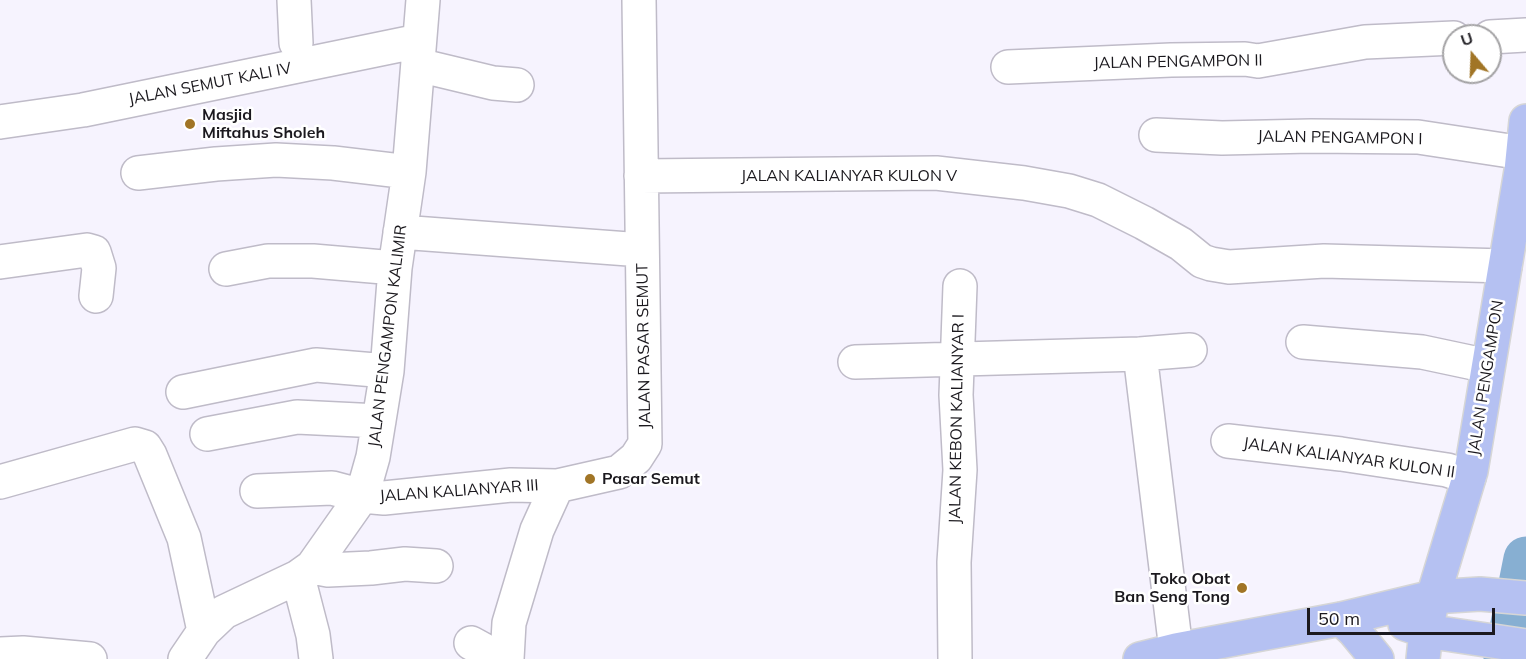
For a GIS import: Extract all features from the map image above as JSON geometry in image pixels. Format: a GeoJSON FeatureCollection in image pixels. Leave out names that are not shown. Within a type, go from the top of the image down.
{"type":"FeatureCollection","features":[{"type":"Feature","properties":{"kind":"main road","name":"JALAN PENGAMPON"},"geometry":{"type":"LineString","coordinates":[[1424,645],[1433,597],[1469,477],[1488,366],[1511,283],[1526,120]]}},
{"type":"Feature","properties":{"kind":"main road"},"geometry":{"type":"LineString","coordinates":[[1140,659],[1176,650],[1341,619],[1433,597],[1480,594],[1526,598]]}},
{"type":"Feature","properties":{"kind":"main road"},"geometry":{"type":"LineString","coordinates":[[1373,612],[1424,645],[1477,639],[1526,646]]}},
{"type":"Feature","properties":{"kind":"main road"},"geometry":{"type":"LineString","coordinates":[[1341,619],[1354,630],[1377,659]]}},
{"type":"Feature","properties":{"kind":"street"},"geometry":{"type":"LineString","coordinates":[[294,0],[296,43]]}},
{"type":"Feature","properties":{"kind":"street","name":"JALAN PENGAMPON KALIMIR"},"geometry":{"type":"LineString","coordinates":[[185,659],[204,631],[224,612],[305,572],[362,496],[373,457],[387,371],[395,268],[410,172],[423,0]]}},
{"type":"Feature","properties":{"kind":"street","name":"JALAN PASAR SEMUT"},"geometry":{"type":"LineString","coordinates":[[557,486],[619,472],[636,458],[645,444],[639,0]]}},
{"type":"Feature","properties":{"kind":"street"},"geometry":{"type":"LineString","coordinates":[[1502,36],[1526,35]]}},
{"type":"Feature","properties":{"kind":"street","name":"JALAN PENGAMPON II"},"geometry":{"type":"LineString","coordinates":[[1008,67],[1245,58],[1258,61],[1365,42],[1442,39]]}},
{"type":"Feature","properties":{"kind":"street"},"geometry":{"type":"LineString","coordinates":[[418,53],[493,83],[517,85]]}},
{"type":"Feature","properties":{"kind":"street","name":"JALAN SEMUT KALI IV"},"geometry":{"type":"LineString","coordinates":[[0,122],[418,53]]}},
{"type":"Feature","properties":{"kind":"street","name":"JALAN PENGAMPON I"},"geometry":{"type":"LineString","coordinates":[[1156,135],[1222,138],[1418,137],[1523,153]]}},
{"type":"Feature","properties":{"kind":"street"},"geometry":{"type":"LineString","coordinates":[[138,173],[276,160],[333,163],[410,172]]}},
{"type":"Feature","properties":{"kind":"street","name":"JALAN KALIANYAR KULON V"},"geometry":{"type":"LineString","coordinates":[[641,176],[936,173],[1024,183],[1098,200],[1144,223],[1181,244],[1202,261],[1211,264],[1229,267],[1324,261],[1511,283]]}},
{"type":"Feature","properties":{"kind":"street"},"geometry":{"type":"LineString","coordinates":[[400,232],[642,250]]}},
{"type":"Feature","properties":{"kind":"street"},"geometry":{"type":"LineString","coordinates":[[0,261],[87,249],[94,252],[99,268],[96,296]]}},
{"type":"Feature","properties":{"kind":"street"},"geometry":{"type":"LineString","coordinates":[[226,269],[268,261],[313,261],[395,268]]}},
{"type":"Feature","properties":{"kind":"street","name":"JALAN KEBON KALIANYAR I"},"geometry":{"type":"LineString","coordinates":[[956,659],[954,562],[960,470],[956,395],[960,286]]}},
{"type":"Feature","properties":{"kind":"street"},"geometry":{"type":"LineString","coordinates":[[1304,342],[1422,352],[1488,366]]}},
{"type":"Feature","properties":{"kind":"street"},"geometry":{"type":"LineString","coordinates":[[855,362],[1140,354],[1190,350]]}},
{"type":"Feature","properties":{"kind":"street"},"geometry":{"type":"LineString","coordinates":[[1140,354],[1176,650]]}},
{"type":"Feature","properties":{"kind":"street"},"geometry":{"type":"LineString","coordinates":[[183,392],[316,365],[387,371]]}},
{"type":"Feature","properties":{"kind":"street"},"geometry":{"type":"LineString","coordinates":[[207,434],[297,417],[379,421]]}},
{"type":"Feature","properties":{"kind":"street","name":"JALAN KALIANYAR KULON II"},"geometry":{"type":"LineString","coordinates":[[1228,441],[1341,454],[1447,470],[1469,477]]}},
{"type":"Feature","properties":{"kind":"street"},"geometry":{"type":"LineString","coordinates":[[0,482],[135,444],[145,447],[184,538],[204,631]]}},
{"type":"Feature","properties":{"kind":"street","name":"JALAN KALIANYAR III"},"geometry":{"type":"LineString","coordinates":[[257,491],[332,488],[362,496],[384,498],[511,485],[557,486]]}},
{"type":"Feature","properties":{"kind":"street"},"geometry":{"type":"LineString","coordinates":[[507,659],[509,623],[537,530],[557,486]]}},
{"type":"Feature","properties":{"kind":"street"},"geometry":{"type":"LineString","coordinates":[[316,659],[305,572],[405,564],[436,566]]}},
{"type":"Feature","properties":{"kind":"street"},"geometry":{"type":"LineString","coordinates":[[0,654],[23,653],[90,659]]}},
{"type":"Feature","properties":{"kind":"waterway"},"geometry":{"type":"LineString","coordinates":[[1506,659],[1526,559]]}},
{"type":"Feature","properties":{"kind":"place","name":"Masjid Miftahus Sholeh"},"geometry":{"type":"Point","coordinates":[190,124]}},
{"type":"Feature","properties":{"kind":"place","name":"Pasar Semut"},"geometry":{"type":"Point","coordinates":[590,479]}},
{"type":"Feature","properties":{"kind":"place","name":"Toko Obat Ban Seng Tong"},"geometry":{"type":"Point","coordinates":[1242,588]}}]}
